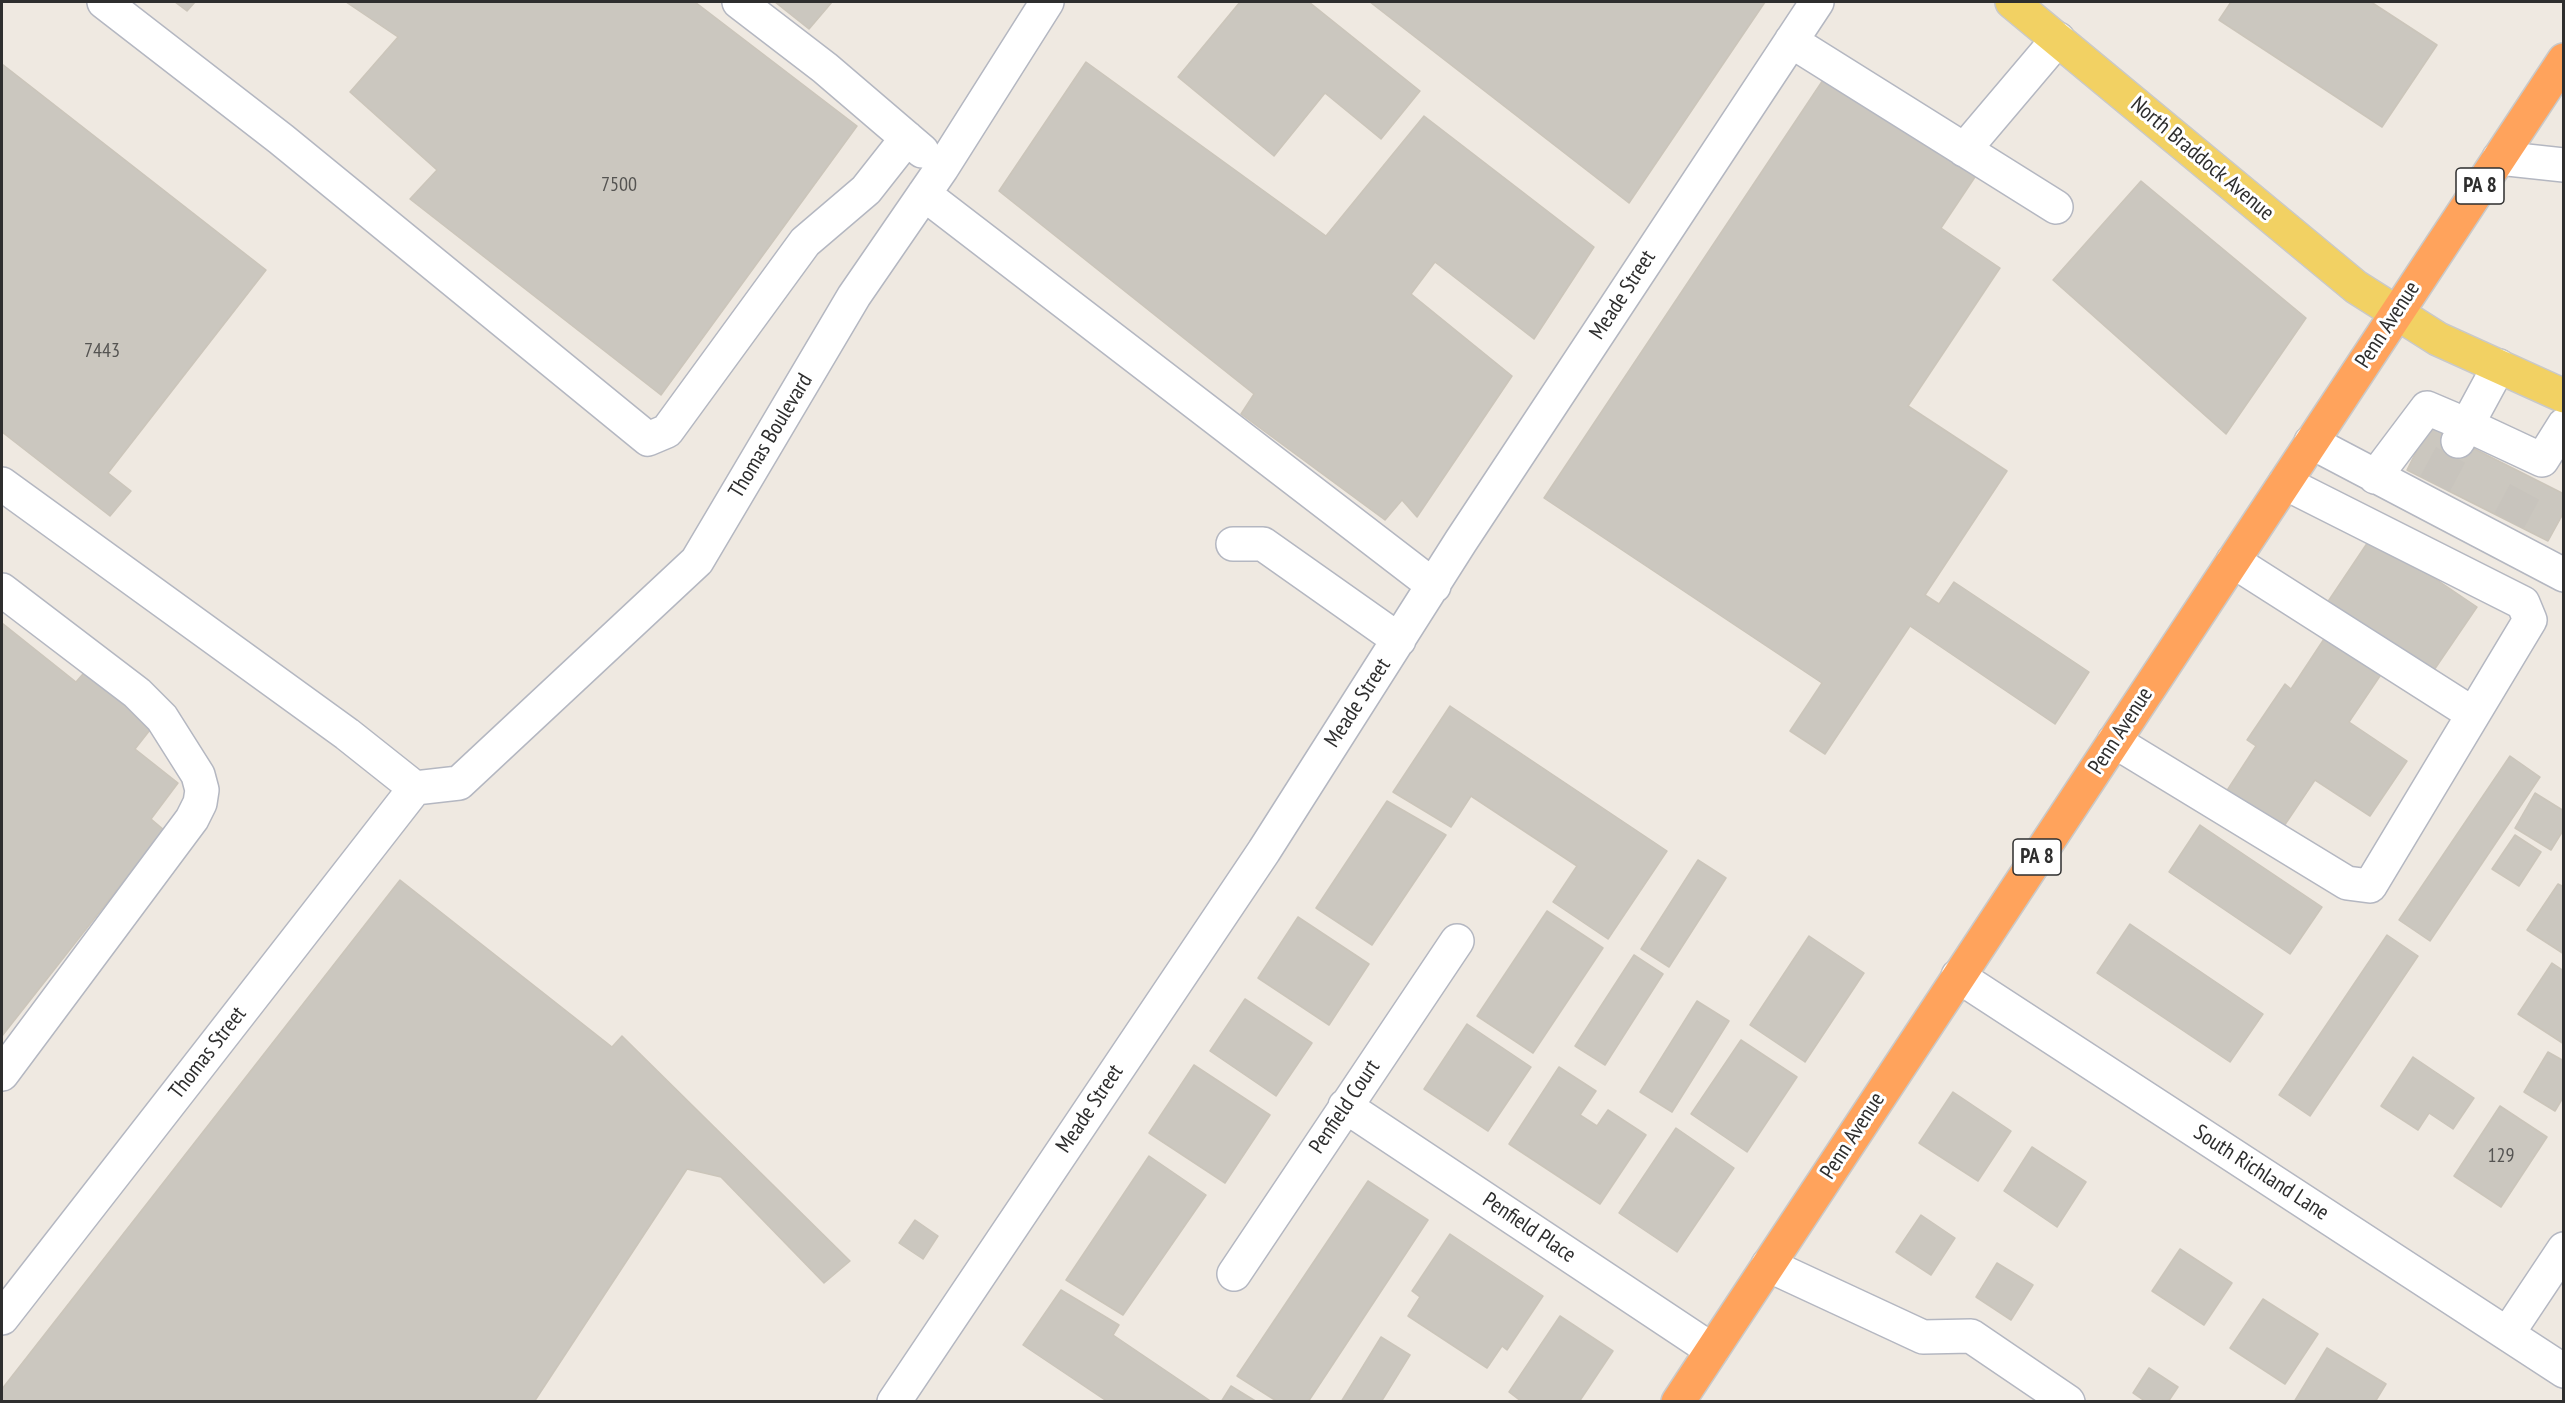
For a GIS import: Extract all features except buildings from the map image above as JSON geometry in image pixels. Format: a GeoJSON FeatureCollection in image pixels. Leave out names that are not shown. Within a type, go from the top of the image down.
{"type":"FeatureCollection","features":[{"type":"Feature","properties":{"kind":"highway","name":"Penn Avenue"},"geometry":{"type":"LineString","coordinates":[[1678,1401],[2285,483],[2395,312],[2564,60]]}},
{"type":"Feature","properties":{"kind":"main road","name":"North Braddock Avenue"},"geometry":{"type":"LineString","coordinates":[[2012,2],[2356,287],[2438,339],[2564,396]]}},
{"type":"Feature","properties":{"kind":"street"},"geometry":{"type":"LineString","coordinates":[[104,2],[281,139],[648,440],[667,431],[805,242],[866,190],[907,138]]}},
{"type":"Feature","properties":{"kind":"street"},"geometry":{"type":"LineString","coordinates":[[739,2],[825,68],[907,138],[933,181],[1434,586]]}},
{"type":"Feature","properties":{"kind":"street","name":"Thomas Boulevard"},"geometry":{"type":"LineString","coordinates":[[415,788],[459,783],[697,561],[854,296],[933,181],[1047,2]]}},
{"type":"Feature","properties":{"kind":"street","name":"Meade Street"},"geometry":{"type":"LineString","coordinates":[[894,1401],[1264,851],[1434,586],[1817,2]]}},
{"type":"Feature","properties":{"kind":"street"},"geometry":{"type":"LineString","coordinates":[[1964,150],[2058,39]]}},
{"type":"Feature","properties":{"kind":"street"},"geometry":{"type":"LineString","coordinates":[[1791,41],[2056,207]]}},
{"type":"Feature","properties":{"kind":"street"},"geometry":{"type":"LineString","coordinates":[[2499,158],[2564,165]]}},
{"type":"Feature","properties":{"kind":"street"},"geometry":{"type":"LineString","coordinates":[[2463,433],[2499,366]]}},
{"type":"Feature","properties":{"kind":"street"},"geometry":{"type":"LineString","coordinates":[[2374,477],[2427,408],[2463,433],[2546,470],[2564,425]]}},
{"type":"Feature","properties":{"kind":"street"},"geometry":{"type":"LineString","coordinates":[[2311,442],[2374,477],[2429,493],[2503,531],[2564,575]]}},
{"type":"Feature","properties":{"kind":"street"},"geometry":{"type":"LineString","coordinates":[[2114,741],[2347,883],[2370,886],[2530,620],[2523,603],[2285,483]]}},
{"type":"Feature","properties":{"kind":"street"},"geometry":{"type":"LineString","coordinates":[[2,484],[346,734],[415,788]]}},
{"type":"Feature","properties":{"kind":"street"},"geometry":{"type":"LineString","coordinates":[[1233,544],[1263,544],[1399,640]]}},
{"type":"Feature","properties":{"kind":"street"},"geometry":{"type":"LineString","coordinates":[[2233,561],[2473,714]]}},
{"type":"Feature","properties":{"kind":"street"},"geometry":{"type":"LineString","coordinates":[[2,590],[137,693],[162,718],[198,775],[202,790],[200,803],[192,819],[2,1074]]}},
{"type":"Feature","properties":{"kind":"street","name":"Thomas Street"},"geometry":{"type":"LineString","coordinates":[[2,1318],[415,788]]}},
{"type":"Feature","properties":{"kind":"street","name":"Penfield Court"},"geometry":{"type":"LineString","coordinates":[[1234,1274],[1457,941]]}},
{"type":"Feature","properties":{"kind":"street","name":"South Richland Lane"},"geometry":{"type":"LineString","coordinates":[[1958,976],[2564,1371]]}},
{"type":"Feature","properties":{"kind":"street","name":"Penfield Place"},"geometry":{"type":"LineString","coordinates":[[1345,1106],[1712,1350]]}},
{"type":"Feature","properties":{"kind":"street"},"geometry":{"type":"LineString","coordinates":[[2508,1333],[2564,1249]]}},
{"type":"Feature","properties":{"kind":"street"},"geometry":{"type":"LineString","coordinates":[[1768,1264],[1923,1336],[1971,1336],[2068,1401]]}},
{"type":"Feature","properties":{"kind":"tunnel"},"geometry":{"type":"LineString","coordinates":[[2435,484],[2458,441]]}},
{"type":"Feature","properties":{"kind":"tunnel"},"geometry":{"type":"LineString","coordinates":[[2509,521],[2532,478]]}}]}
